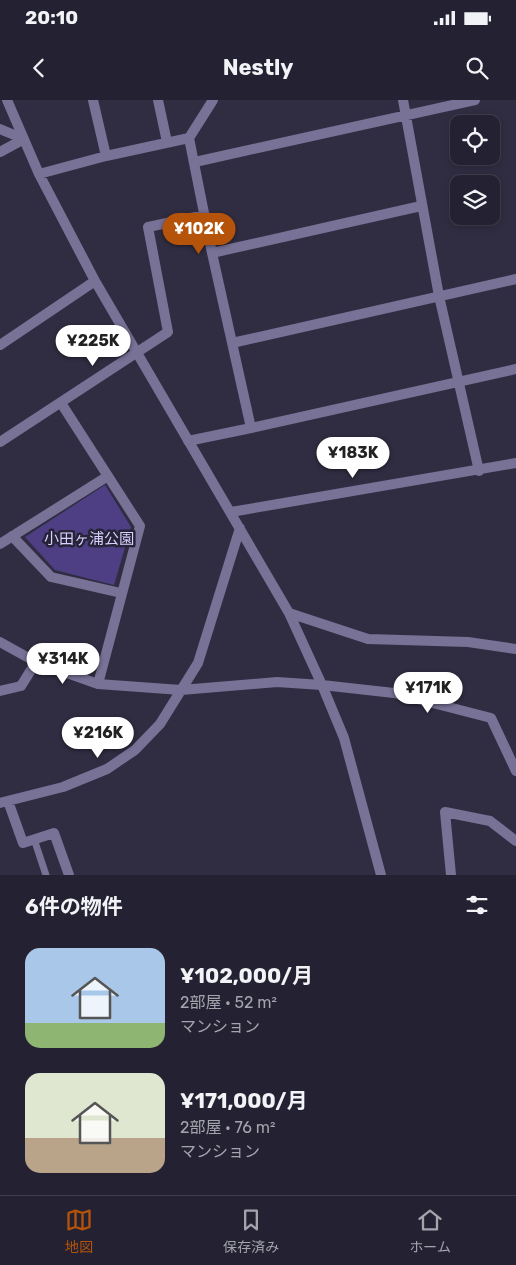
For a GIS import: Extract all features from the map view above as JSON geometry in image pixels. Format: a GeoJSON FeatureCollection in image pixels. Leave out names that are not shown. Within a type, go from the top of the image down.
{"type":"FeatureCollection","features":[{"type":"Feature","properties":{"kind":"street"},"geometry":{"type":"LineString","coordinates":[[7,100],[39,174],[95,281],[288,613],[322,685],[344,738],[381,875]]}},
{"type":"Feature","properties":{"kind":"street"},"geometry":{"type":"LineString","coordinates":[[94,100],[106,156]]}},
{"type":"Feature","properties":{"kind":"street"},"geometry":{"type":"LineString","coordinates":[[158,100],[167,142]]}},
{"type":"Feature","properties":{"kind":"street"},"geometry":{"type":"LineString","coordinates":[[213,100],[189,138],[212,253],[251,428]]}},
{"type":"Feature","properties":{"kind":"street"},"geometry":{"type":"LineString","coordinates":[[403,100],[439,296],[479,471]]}},
{"type":"Feature","properties":{"kind":"street"},"geometry":{"type":"LineString","coordinates":[[195,162],[475,100]]}},
{"type":"Feature","properties":{"kind":"street"},"geometry":{"type":"LineString","coordinates":[[0,129],[24,138]]}},
{"type":"Feature","properties":{"kind":"street"},"geometry":{"type":"LineString","coordinates":[[0,152],[24,138]]}},
{"type":"Feature","properties":{"kind":"street"},"geometry":{"type":"LineString","coordinates":[[39,174],[106,156],[189,138]]}},
{"type":"Feature","properties":{"kind":"street"},"geometry":{"type":"LineString","coordinates":[[212,253],[421,206]]}},
{"type":"Feature","properties":{"kind":"street"},"geometry":{"type":"LineString","coordinates":[[0,442],[168,332],[148,227],[205,215]]}},
{"type":"Feature","properties":{"kind":"street"},"geometry":{"type":"LineString","coordinates":[[232,343],[516,279]]}},
{"type":"Feature","properties":{"kind":"street"},"geometry":{"type":"LineString","coordinates":[[0,344],[95,281]]}},
{"type":"Feature","properties":{"kind":"street"},"geometry":{"type":"LineString","coordinates":[[188,441],[516,369]]}},
{"type":"Feature","properties":{"kind":"street"},"geometry":{"type":"LineString","coordinates":[[61,403],[140,526],[98,684]]}},
{"type":"Feature","properties":{"kind":"street"},"geometry":{"type":"LineString","coordinates":[[231,512],[516,464]]}},
{"type":"Feature","properties":{"kind":"street"},"geometry":{"type":"LineString","coordinates":[[0,544],[108,476]]}},
{"type":"Feature","properties":{"kind":"street"},"geometry":{"type":"LineString","coordinates":[[69,875],[54,833],[23,843],[4,802],[63,787],[107,769],[135,750],[160,724],[198,663],[240,528]]}},
{"type":"Feature","properties":{"kind":"street"},"geometry":{"type":"LineString","coordinates":[[12,536],[51,577],[121,593]]}},
{"type":"Feature","properties":{"kind":"street"},"geometry":{"type":"LineString","coordinates":[[288,613],[368,639],[468,642],[516,649]]}},
{"type":"Feature","properties":{"kind":"street"},"geometry":{"type":"LineString","coordinates":[[0,642],[36,662],[98,684],[181,690],[277,682],[394,693],[491,718],[516,770]]}},
{"type":"Feature","properties":{"kind":"street"},"geometry":{"type":"LineString","coordinates":[[0,691],[22,686],[36,662]]}},
{"type":"Feature","properties":{"kind":"street"},"geometry":{"type":"LineString","coordinates":[[451,875],[445,812],[490,821],[516,841]]}},
{"type":"Feature","properties":{"kind":"lane"},"geometry":{"type":"LineString","coordinates":[[34,839],[46,875]]}},
{"type":"Feature","properties":{"kind":"green space","name":"小田ヶ浦公園"},"geometry":{"type":"Polygon","coordinates":[[[105,485],[131,527],[114,585],[55,570],[25,537],[105,485]]]}}]}
